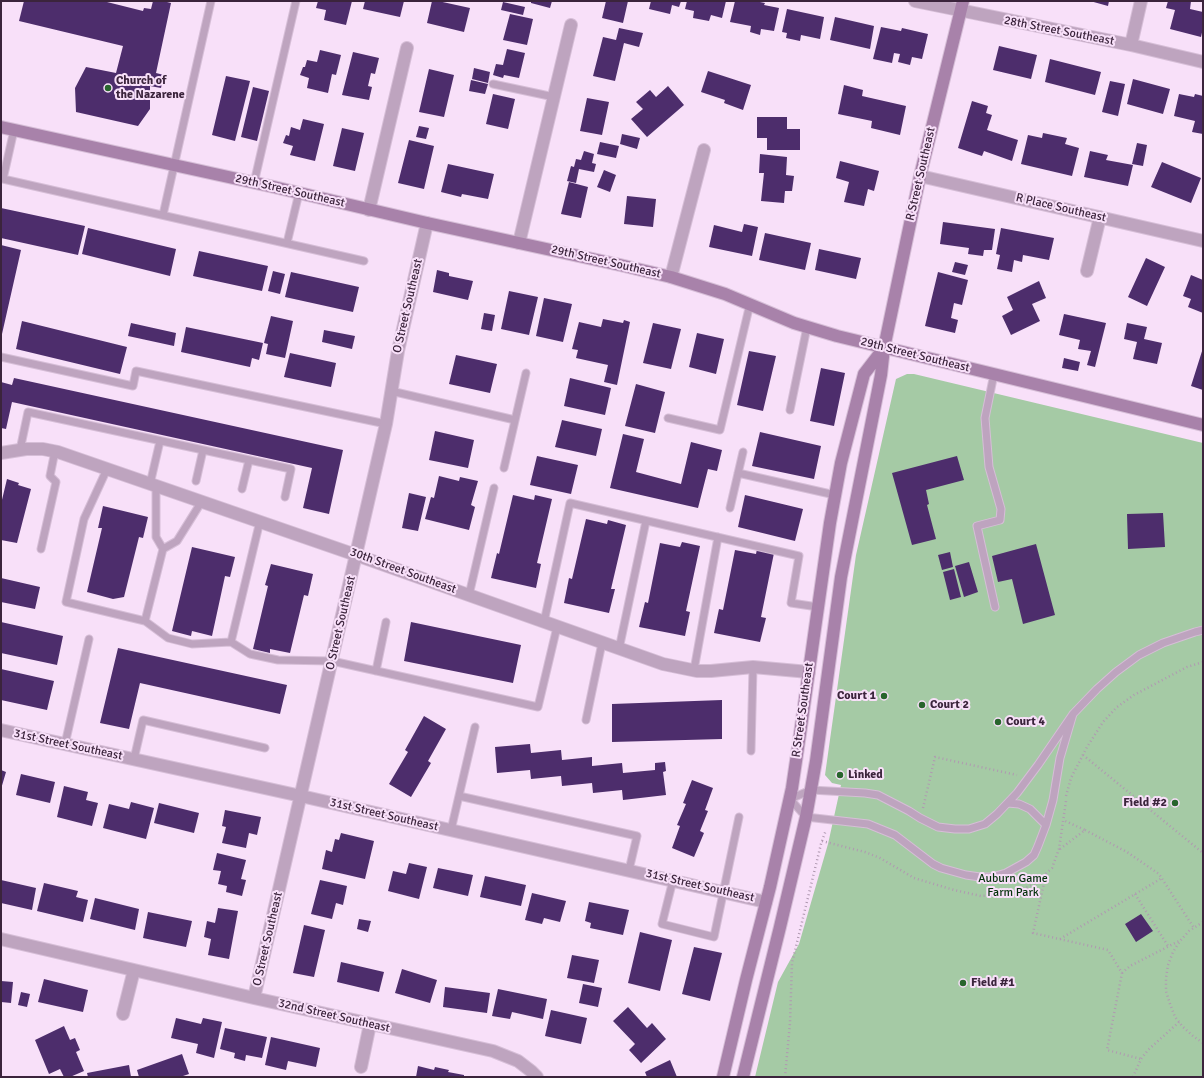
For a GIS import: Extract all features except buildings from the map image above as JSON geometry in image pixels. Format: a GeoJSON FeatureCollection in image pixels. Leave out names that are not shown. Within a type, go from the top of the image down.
{"type":"FeatureCollection","features":[{"type":"Feature","properties":{"kind":"street","name":"28th Street Southeast"},"geometry":{"type":"LineString","coordinates":[[914,1],[961,6],[1203,62]]}},
{"type":"Feature","properties":{"kind":"street"},"geometry":{"type":"LineString","coordinates":[[1131,45],[1141,1]]}},
{"type":"Feature","properties":{"kind":"street","name":"R Street Southeast"},"geometry":{"type":"LineString","coordinates":[[743,1077],[806,817],[821,726],[841,577],[881,375],[884,348],[920,176],[961,6]]}},
{"type":"Feature","properties":{"kind":"street"},"geometry":{"type":"LineString","coordinates":[[519,243],[571,25]]}},
{"type":"Feature","properties":{"kind":"street"},"geometry":{"type":"LineString","coordinates":[[369,210],[407,48]]}},
{"type":"Feature","properties":{"kind":"street","name":"29th Street Southeast"},"geometry":{"type":"LineString","coordinates":[[1,127],[671,277],[725,294],[794,323],[837,336],[1203,425]]}},
{"type":"Feature","properties":{"kind":"street"},"geometry":{"type":"LineString","coordinates":[[671,277],[704,150]]}},
{"type":"Feature","properties":{"kind":"street","name":"R Place Southeast"},"geometry":{"type":"LineString","coordinates":[[920,176],[1203,241]]}},
{"type":"Feature","properties":{"kind":"street"},"geometry":{"type":"LineString","coordinates":[[1087,271],[1100,217]]}},
{"type":"Feature","properties":{"kind":"street","name":"O Street Southeast"},"geometry":{"type":"LineString","coordinates":[[254,998],[386,424],[398,352],[427,223]]}},
{"type":"Feature","properties":{"kind":"street","name":"R Street Southeast"},"geometry":{"type":"LineString","coordinates":[[723,1077],[790,799],[841,463],[864,374],[884,348]]}},
{"type":"Feature","properties":{"kind":"street","name":"30th Street Southeast"},"geometry":{"type":"LineString","coordinates":[[1,453],[43,449],[54,451],[202,501],[664,664],[694,670],[753,666],[809,672]]}},
{"type":"Feature","properties":{"kind":"street","name":"31st Street Southeast"},"geometry":{"type":"LineString","coordinates":[[1,730],[301,796],[766,902]]}},
{"type":"Feature","properties":{"kind":"street","name":"32nd Street Southeast"},"geometry":{"type":"LineString","coordinates":[[1,939],[254,998],[493,1051],[524,1066],[537,1077]]}},
{"type":"Feature","properties":{"kind":"street"},"geometry":{"type":"LineString","coordinates":[[123,1014],[134,970]]}},
{"type":"Feature","properties":{"kind":"street"},"geometry":{"type":"LineString","coordinates":[[361,1067],[370,1024]]}},
{"type":"Feature","properties":{"kind":"lane"},"geometry":{"type":"LineString","coordinates":[[163,215],[211,1]]}},
{"type":"Feature","properties":{"kind":"lane"},"geometry":{"type":"LineString","coordinates":[[254,183],[296,1]]}},
{"type":"Feature","properties":{"kind":"lane"},"geometry":{"type":"LineString","coordinates":[[493,84],[554,97]]}},
{"type":"Feature","properties":{"kind":"lane"},"geometry":{"type":"LineString","coordinates":[[14,130],[3,179],[364,261]]}},
{"type":"Feature","properties":{"kind":"lane"},"geometry":{"type":"LineString","coordinates":[[287,243],[299,193]]}},
{"type":"Feature","properties":{"kind":"lane"},"geometry":{"type":"LineString","coordinates":[[668,418],[720,430],[750,304]]}},
{"type":"Feature","properties":{"kind":"lane"},"geometry":{"type":"LineString","coordinates":[[790,410],[807,327]]}},
{"type":"Feature","properties":{"kind":"lane"},"geometry":{"type":"LineString","coordinates":[[1,357],[133,386],[136,371],[386,424]]}},
{"type":"Feature","properties":{"kind":"lane"},"geometry":{"type":"LineString","coordinates":[[504,468],[526,373]]}},
{"type":"Feature","properties":{"kind":"lane"},"geometry":{"type":"LineString","coordinates":[[994,374],[985,418],[989,467],[1001,509],[1000,520],[976,526],[994,607]]}},
{"type":"Feature","properties":{"kind":"lane"},"geometry":{"type":"LineString","coordinates":[[391,391],[515,420]]}},
{"type":"Feature","properties":{"kind":"lane"},"geometry":{"type":"LineString","coordinates":[[20,450],[28,412],[291,469],[285,497]]}},
{"type":"Feature","properties":{"kind":"lane"},"geometry":{"type":"LineString","coordinates":[[145,621],[163,549],[156,537],[153,485],[160,441]]}},
{"type":"Feature","properties":{"kind":"lane"},"geometry":{"type":"LineString","coordinates":[[196,481],[203,450]]}},
{"type":"Feature","properties":{"kind":"lane"},"geometry":{"type":"LineString","coordinates":[[40,549],[56,482],[50,476],[54,451]]}},
{"type":"Feature","properties":{"kind":"lane"},"geometry":{"type":"LineString","coordinates":[[730,508],[743,452]]}},
{"type":"Feature","properties":{"kind":"lane"},"geometry":{"type":"LineString","coordinates":[[242,489],[249,460]]}},
{"type":"Feature","properties":{"kind":"lane"},"geometry":{"type":"LineString","coordinates":[[107,469],[84,519],[66,602],[145,621],[168,638],[192,644],[231,642],[250,654],[278,660],[332,660],[538,707],[557,627]]}},
{"type":"Feature","properties":{"kind":"lane"},"geometry":{"type":"LineString","coordinates":[[738,473],[835,495]]}},
{"type":"Feature","properties":{"kind":"lane"},"geometry":{"type":"LineString","coordinates":[[469,595],[494,488]]}},
{"type":"Feature","properties":{"kind":"lane"},"geometry":{"type":"LineString","coordinates":[[163,549],[177,541],[202,501]]}},
{"type":"Feature","properties":{"kind":"lane"},"geometry":{"type":"LineString","coordinates":[[544,622],[570,503],[799,556],[791,603],[818,607]]}},
{"type":"Feature","properties":{"kind":"lane"},"geometry":{"type":"LineString","coordinates":[[619,649],[646,521]]}},
{"type":"Feature","properties":{"kind":"lane"},"geometry":{"type":"LineString","coordinates":[[231,642],[260,522]]}},
{"type":"Feature","properties":{"kind":"lane"},"geometry":{"type":"LineString","coordinates":[[694,670],[718,537]]}},
{"type":"Feature","properties":{"kind":"lane"},"geometry":{"type":"LineString","coordinates":[[376,671],[386,622]]}},
{"type":"Feature","properties":{"kind":"lane"},"geometry":{"type":"LineString","coordinates":[[1073,714],[1060,758],[1053,800],[1046,825],[1034,855],[1026,862],[1006,873],[992,877],[980,877],[941,868],[929,861],[895,835],[872,825],[853,821],[806,817],[790,799],[811,790],[865,793],[878,795],[938,827],[969,829],[985,824],[998,814],[1008,803],[1038,765],[1073,714],[1116,672],[1139,655],[1163,643],[1203,630]]}},
{"type":"Feature","properties":{"kind":"lane"},"geometry":{"type":"LineString","coordinates":[[65,744],[89,640]]}},
{"type":"Feature","properties":{"kind":"lane"},"geometry":{"type":"LineString","coordinates":[[586,720],[602,643]]}},
{"type":"Feature","properties":{"kind":"lane"},"geometry":{"type":"LineString","coordinates":[[751,751],[753,666]]}},
{"type":"Feature","properties":{"kind":"lane"},"geometry":{"type":"LineString","coordinates":[[134,759],[143,720],[265,748]]}},
{"type":"Feature","properties":{"kind":"lane"},"geometry":{"type":"LineString","coordinates":[[451,830],[475,727]]}},
{"type":"Feature","properties":{"kind":"lane"},"geometry":{"type":"LineString","coordinates":[[459,796],[637,836],[629,870]]}},
{"type":"Feature","properties":{"kind":"lane"},"geometry":{"type":"LineString","coordinates":[[1008,803],[1019,804],[1030,809],[1046,825]]}},
{"type":"Feature","properties":{"kind":"lane"},"geometry":{"type":"LineString","coordinates":[[672,880],[662,924],[714,937],[739,817]]}},
{"type":"Feature","properties":{"kind":"path"},"geometry":{"type":"LineString","coordinates":[[1083,755],[1203,853]]}},
{"type":"Feature","properties":{"kind":"path"},"geometry":{"type":"LineString","coordinates":[[920,818],[935,756],[1028,778]]}},
{"type":"Feature","properties":{"kind":"path"},"geometry":{"type":"LineString","coordinates":[[1063,820],[1128,852],[1159,874],[1194,928]]}},
{"type":"Feature","properties":{"kind":"path"},"geometry":{"type":"LineString","coordinates":[[785,1077],[790,1023],[792,963],[821,844],[826,833],[827,826]]}},
{"type":"Feature","properties":{"kind":"path"},"geometry":{"type":"LineString","coordinates":[[1059,849],[1085,830]]}},
{"type":"Feature","properties":{"kind":"path"},"geometry":{"type":"LineString","coordinates":[[1046,874],[1033,933],[1108,950],[1122,973]]}},
{"type":"Feature","properties":{"kind":"path"},"geometry":{"type":"LineString","coordinates":[[1060,939],[1162,878]]}},
{"type":"Feature","properties":{"kind":"path"},"geometry":{"type":"LineString","coordinates":[[1135,894],[1168,947]]}},
{"type":"Feature","properties":{"kind":"path"},"geometry":{"type":"LineString","coordinates":[[1203,922],[1180,941],[1173,952],[1168,965],[1166,978],[1166,991],[1175,1016],[1183,1027],[1203,1043]]}},
{"type":"Feature","properties":{"kind":"path"},"geometry":{"type":"LineString","coordinates":[[1141,1060],[1107,1050],[1122,973],[1130,966],[1180,941]]}},
{"type":"Feature","properties":{"kind":"path"},"geometry":{"type":"LineString","coordinates":[[1133,1077],[1141,1060],[1148,1050],[1179,1022]]}},
{"type":"Feature","properties":{"kind":"green space","name":"Auburn Game Farm Park"},"geometry":{"type":"Polygon","coordinates":[[[907,374],[914,374],[1203,443],[1203,1077],[755,1077],[778,982],[799,944],[828,844],[841,785],[832,783],[825,775],[856,555],[896,379],[907,374]]]}},
{"type":"Feature","properties":{"kind":"place","name":"Church of the Nazarene"},"geometry":{"type":"Point","coordinates":[108,88]}},
{"type":"Feature","properties":{"kind":"place","name":"Court 1"},"geometry":{"type":"Point","coordinates":[884,696]}},
{"type":"Feature","properties":{"kind":"place","name":"Court 2"},"geometry":{"type":"Point","coordinates":[922,705]}},
{"type":"Feature","properties":{"kind":"place","name":"Court 4"},"geometry":{"type":"Point","coordinates":[998,722]}},
{"type":"Feature","properties":{"kind":"place","name":"Linked"},"geometry":{"type":"Point","coordinates":[840,775]}},
{"type":"Feature","properties":{"kind":"place","name":"Field #2"},"geometry":{"type":"Point","coordinates":[1175,803]}},
{"type":"Feature","properties":{"kind":"place","name":"Field #1"},"geometry":{"type":"Point","coordinates":[963,983]}}]}
